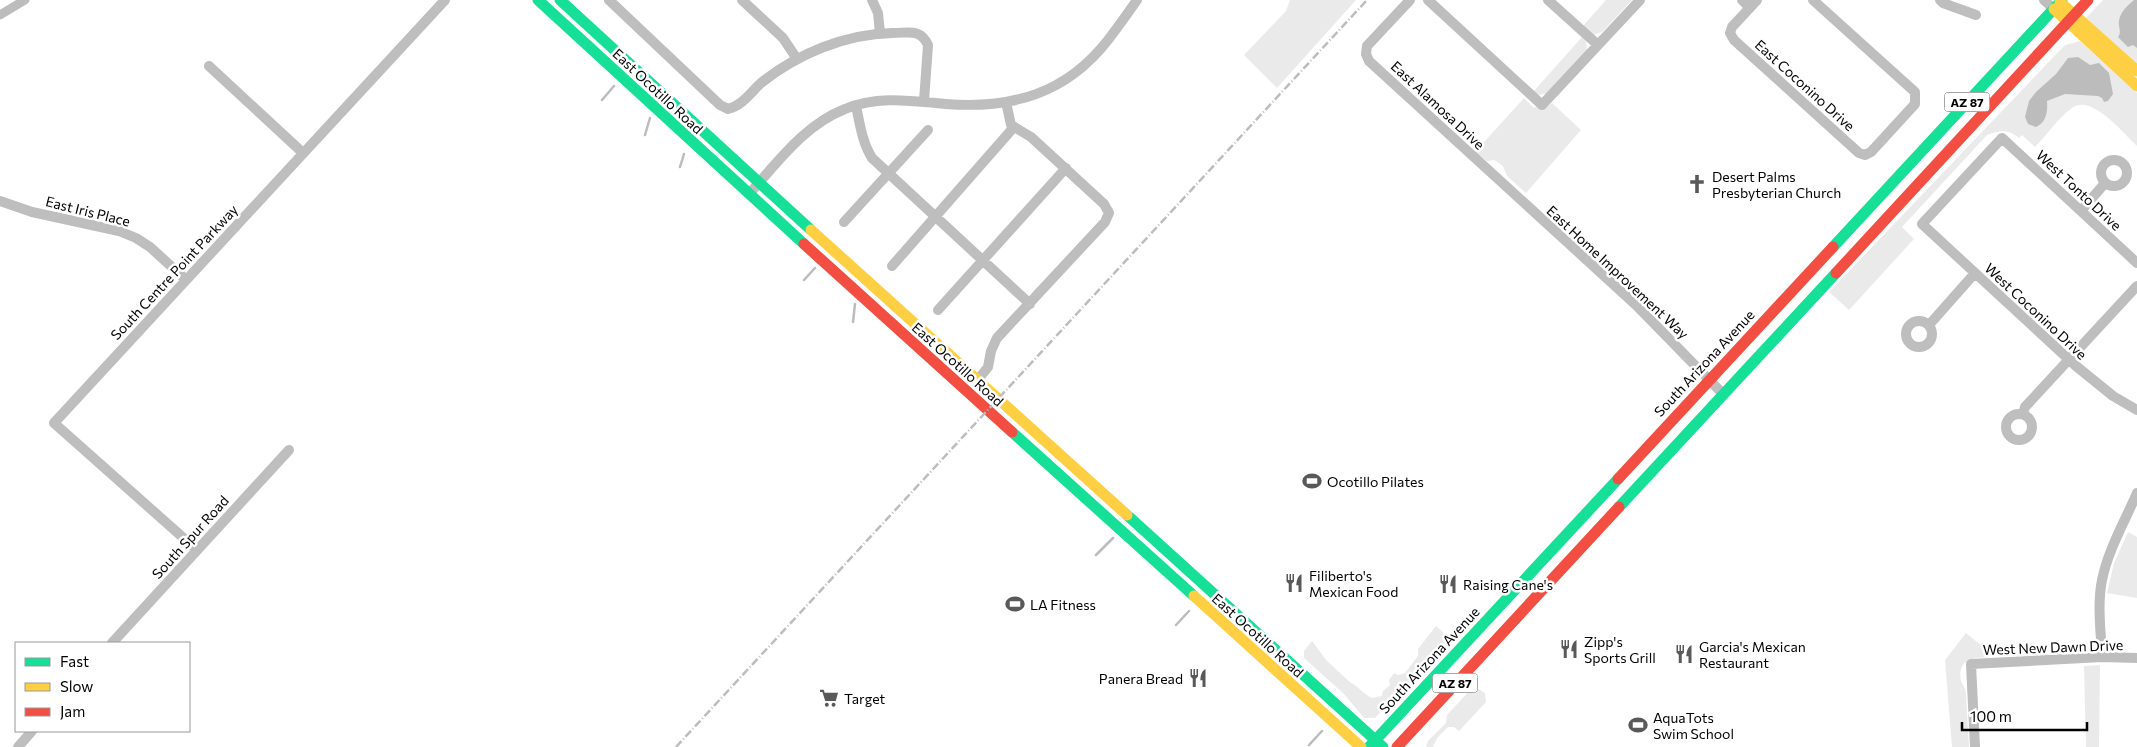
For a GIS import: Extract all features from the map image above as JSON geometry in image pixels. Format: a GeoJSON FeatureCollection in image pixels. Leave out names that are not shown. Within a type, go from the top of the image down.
{"type":"FeatureCollection","features":[{"type":"Feature","properties":{"kind":"main road","name":"East Ocotillo Road"},"geometry":{"type":"LineString","coordinates":[[538,0],[749,194],[1361,747]]}},
{"type":"Feature","properties":{"kind":"main road","name":"East Ocotillo Road"},"geometry":{"type":"LineString","coordinates":[[560,0],[642,77],[1223,603],[1375,745]]}},
{"type":"Feature","properties":{"kind":"main road"},"geometry":{"type":"LineString","coordinates":[[2071,18],[2088,0]]}},
{"type":"Feature","properties":{"kind":"main road"},"geometry":{"type":"LineString","coordinates":[[2059,3],[2071,18],[2137,86]]}},
{"type":"Feature","properties":{"kind":"main road","name":"South Arizona Avenue"},"geometry":{"type":"LineString","coordinates":[[1375,745],[1709,379],[2059,3]]}},
{"type":"Feature","properties":{"kind":"main road"},"geometry":{"type":"LineString","coordinates":[[2071,18],[2137,71]]}},
{"type":"Feature","properties":{"kind":"main road","name":"AZ 87"},"geometry":{"type":"LineString","coordinates":[[1397,747],[2071,18]]}},
{"type":"Feature","properties":{"kind":"main road"},"geometry":{"type":"LineString","coordinates":[[1213,615],[1223,603]]}},
{"type":"Feature","properties":{"kind":"street","name":"South Centre Point Parkway"},"geometry":{"type":"LineString","coordinates":[[197,550],[54,423],[444,0]]}},
{"type":"Feature","properties":{"kind":"street"},"geometry":{"type":"LineString","coordinates":[[609,0],[720,105],[728,109],[736,107],[760,84],[797,59],[846,40],[880,34],[920,33],[924,38],[928,45],[924,101]]}},
{"type":"Feature","properties":{"kind":"street"},"geometry":{"type":"LineString","coordinates":[[742,0],[782,38],[797,59]]}},
{"type":"Feature","properties":{"kind":"street"},"geometry":{"type":"LineString","coordinates":[[872,0],[878,13],[880,34]]}},
{"type":"Feature","properties":{"kind":"street"},"geometry":{"type":"LineString","coordinates":[[749,194],[805,134],[845,108],[885,100],[964,104],[1006,102],[1020,100],[1049,90],[1070,77],[1092,59],[1137,0]]}},
{"type":"Feature","properties":{"kind":"street","name":"East Alamosa Drive"},"geometry":{"type":"LineString","coordinates":[[1410,0],[1367,46],[1366,54],[1369,61],[1492,174]]}},
{"type":"Feature","properties":{"kind":"street"},"geometry":{"type":"LineString","coordinates":[[1428,0],[1542,105],[1640,0]]}},
{"type":"Feature","properties":{"kind":"street"},"geometry":{"type":"LineString","coordinates":[[1548,0],[1598,45]]}},
{"type":"Feature","properties":{"kind":"street"},"geometry":{"type":"LineString","coordinates":[[1742,0],[1753,4]]}},
{"type":"Feature","properties":{"kind":"street","name":"East Coconino Drive"},"geometry":{"type":"LineString","coordinates":[[1753,4],[1732,27],[1730,32],[1734,40],[1859,153],[1865,155],[1871,152],[1916,102],[1916,92],[1813,0]]}},
{"type":"Feature","properties":{"kind":"street"},"geometry":{"type":"LineString","coordinates":[[1940,0],[1943,3],[1976,15]]}},
{"type":"Feature","properties":{"kind":"street"},"geometry":{"type":"LineString","coordinates":[[2044,0],[2059,3]]}},
{"type":"Feature","properties":{"kind":"street"},"geometry":{"type":"LineString","coordinates":[[209,66],[303,153]]}},
{"type":"Feature","properties":{"kind":"street"},"geometry":{"type":"LineString","coordinates":[[977,380],[988,367],[994,343],[1109,216],[1108,207],[1028,134],[1014,127],[1009,122],[1006,102]]}},
{"type":"Feature","properties":{"kind":"street"},"geometry":{"type":"LineString","coordinates":[[856,106],[866,148],[872,158],[1030,304]]}},
{"type":"Feature","properties":{"kind":"street"},"geometry":{"type":"LineString","coordinates":[[892,266],[1014,127]]}},
{"type":"Feature","properties":{"kind":"street"},"geometry":{"type":"LineString","coordinates":[[844,222],[928,130]]}},
{"type":"Feature","properties":{"kind":"street","name":"West Tonto Drive"},"geometry":{"type":"LineString","coordinates":[[1922,224],[2002,138],[2137,263]]}},
{"type":"Feature","properties":{"kind":"street"},"geometry":{"type":"LineString","coordinates":[[938,310],[1066,168]]}},
{"type":"Feature","properties":{"kind":"street","name":"East Home Improvement Way"},"geometry":{"type":"LineString","coordinates":[[1492,174],[1636,306],[1723,394]]}},
{"type":"Feature","properties":{"kind":"street"},"geometry":{"type":"LineString","coordinates":[[2081,211],[2105,183]]}},
{"type":"Feature","properties":{"kind":"street","name":"East Iris Place"},"geometry":{"type":"LineString","coordinates":[[0,201],[32,212],[119,231],[136,238],[150,247],[185,279]]}},
{"type":"Feature","properties":{"kind":"street","name":"West Coconino Drive"},"geometry":{"type":"LineString","coordinates":[[1922,224],[2069,360],[2100,386],[2137,410]]}},
{"type":"Feature","properties":{"kind":"street"},"geometry":{"type":"LineString","coordinates":[[1929,325],[1975,273]]}},
{"type":"Feature","properties":{"kind":"street"},"geometry":{"type":"LineString","coordinates":[[2023,414],[2025,407],[2137,286]]}},
{"type":"Feature","properties":{"kind":"street","name":"South Spur Road"},"geometry":{"type":"LineString","coordinates":[[113,642],[289,450]]}},
{"type":"Feature","properties":{"kind":"street"},"geometry":{"type":"LineString","coordinates":[[2102,657],[2100,598],[2102,580],[2106,563],[2137,493]]}},
{"type":"Feature","properties":{"kind":"street","name":"West New Dawn Drive"},"geometry":{"type":"LineString","coordinates":[[1975,747],[1971,664],[2102,657],[2137,658]]}},
{"type":"Feature","properties":{"kind":"street"},"geometry":{"type":"LineString","coordinates":[[18,747],[31,732]]}},
{"type":"Feature","properties":{"kind":"shaded area"},"geometry":{"type":"Polygon","coordinates":[[[1290,0],[1356,0],[1277,88],[1244,55],[1286,11],[1290,0]]]}},
{"type":"Feature","properties":{"kind":"shaded area"},"geometry":{"type":"Polygon","coordinates":[[[1606,0],[1632,0],[1602,32],[1593,35],[1583,26],[1606,0]]]}},
{"type":"Feature","properties":{"kind":"shaded area"},"geometry":{"type":"Polygon","coordinates":[[[2103,0],[2137,0],[2137,66],[2086,18],[2103,0]]]}},
{"type":"Feature","properties":{"kind":"shaded area"},"geometry":{"type":"Polygon","coordinates":[[[2134,0],[2137,0],[2137,48],[2133,45],[2128,47],[2118,37],[2121,15],[2134,0]]]}},
{"type":"Feature","properties":{"kind":"shaded area"},"geometry":{"type":"Polygon","coordinates":[[[1582,37],[1586,41],[1587,51],[1548,93],[1539,95],[1533,92],[1582,37]]]}},
{"type":"Feature","properties":{"kind":"shaded area"},"geometry":{"type":"Polygon","coordinates":[[[2080,41],[2137,93],[2137,146],[2107,117],[2088,106],[2080,105],[2072,108],[2062,117],[2035,147],[2022,135],[2019,138],[2004,131],[1987,135],[1902,227],[1914,239],[1849,310],[1829,292],[2065,45],[2080,41]]]}},
{"type":"Feature","properties":{"kind":"shaded area"},"geometry":{"type":"Polygon","coordinates":[[[2078,57],[2090,65],[2099,63],[2109,73],[2113,94],[2108,101],[2104,102],[2098,96],[2065,94],[2047,101],[2046,117],[2042,123],[2036,127],[2028,124],[2025,117],[2029,101],[2056,74],[2068,58],[2078,57]]]}},
{"type":"Feature","properties":{"kind":"shaded area"},"geometry":{"type":"Polygon","coordinates":[[[1524,98],[1533,107],[1546,108],[1552,103],[1581,130],[1526,193],[1507,176],[1503,166],[1494,160],[1487,161],[1475,152],[1524,98]]]}},
{"type":"Feature","properties":{"kind":"shaded area"},"geometry":{"type":"Polygon","coordinates":[[[2128,532],[2137,537],[2137,598],[2107,593],[2114,563],[2128,532]]]}},
{"type":"Feature","properties":{"kind":"shaded area"},"geometry":{"type":"Polygon","coordinates":[[[1436,626],[1443,632],[1445,643],[1375,718],[1364,718],[1344,694],[1304,658],[1304,651],[1312,641],[1327,661],[1351,683],[1372,698],[1382,696],[1383,691],[1390,685],[1389,680],[1394,673],[1398,675],[1405,673],[1418,656],[1418,649],[1436,626]]]}},
{"type":"Feature","properties":{"kind":"shaded area"},"geometry":{"type":"Polygon","coordinates":[[[1966,633],[1988,651],[1988,658],[1971,659],[1961,669],[1961,681],[1966,693],[1969,747],[1952,747],[1945,660],[1966,633]]]}},
{"type":"Feature","properties":{"kind":"shaded area"},"geometry":{"type":"Polygon","coordinates":[[[2100,665],[2099,747],[2086,747],[2084,666],[2100,665]]]}},
{"type":"Feature","properties":{"kind":"shaded area"},"geometry":{"type":"Polygon","coordinates":[[[1474,686],[1485,693],[1486,702],[1459,731],[1454,727],[1448,727],[1437,738],[1433,747],[1426,747],[1428,741],[1446,723],[1447,715],[1474,686]]]}},
{"type":"Feature","properties":{"kind":"waterway"},"geometry":{"type":"LineString","coordinates":[[0,15],[25,0]]}},
{"type":"Feature","properties":{"kind":"waterway"},"geometry":{"type":"LineString","coordinates":[[602,100],[614,86]]}},
{"type":"Feature","properties":{"kind":"waterway"},"geometry":{"type":"LineString","coordinates":[[645,135],[650,118]]}},
{"type":"Feature","properties":{"kind":"waterway"},"geometry":{"type":"LineString","coordinates":[[680,167],[684,154]]}},
{"type":"Feature","properties":{"kind":"waterway"},"geometry":{"type":"LineString","coordinates":[[804,280],[815,268]]}},
{"type":"Feature","properties":{"kind":"waterway"},"geometry":{"type":"LineString","coordinates":[[853,322],[855,304]]}},
{"type":"Feature","properties":{"kind":"waterway"},"geometry":{"type":"LineString","coordinates":[[1096,555],[1113,538]]}},
{"type":"Feature","properties":{"kind":"waterway"},"geometry":{"type":"LineString","coordinates":[[1176,625],[1189,611]]}},
{"type":"Feature","properties":{"kind":"waterway"},"geometry":{"type":"LineString","coordinates":[[1309,745],[1322,731]]}},
{"type":"Feature","properties":{"kind":"railway"},"geometry":{"type":"LineString","coordinates":[[676,747],[1367,0]]}},
{"type":"Feature","properties":{"kind":"traffic: fast"},"geometry":{"type":"LineString","coordinates":[[538,0],[804,244]]}},
{"type":"Feature","properties":{"kind":"traffic: fast"},"geometry":{"type":"LineString","coordinates":[[560,0],[811,230]]}},
{"type":"Feature","properties":{"kind":"traffic: fast"},"geometry":{"type":"LineString","coordinates":[[1833,247],[2062,0]]}},
{"type":"Feature","properties":{"kind":"traffic: fast"},"geometry":{"type":"LineString","coordinates":[[1619,507],[1836,273]]}},
{"type":"Feature","properties":{"kind":"traffic: fast"},"geometry":{"type":"LineString","coordinates":[[1012,432],[1194,596]]}},
{"type":"Feature","properties":{"kind":"traffic: fast"},"geometry":{"type":"LineString","coordinates":[[1369,747],[1618,479]]}},
{"type":"Feature","properties":{"kind":"traffic: fast"},"geometry":{"type":"LineString","coordinates":[[1127,515],[1383,747]]}},
{"type":"Feature","properties":{"kind":"traffic: slow"},"geometry":{"type":"LineString","coordinates":[[2060,2],[2137,71]]}},
{"type":"Feature","properties":{"kind":"traffic: slow"},"geometry":{"type":"LineString","coordinates":[[2054,9],[2137,86]]}},
{"type":"Feature","properties":{"kind":"traffic: slow"},"geometry":{"type":"LineString","coordinates":[[811,230],[1127,515]]}},
{"type":"Feature","properties":{"kind":"traffic: slow"},"geometry":{"type":"LineString","coordinates":[[1194,596],[1361,747]]}},
{"type":"Feature","properties":{"kind":"traffic: jam"},"geometry":{"type":"LineString","coordinates":[[1836,273],[2088,0]]}},
{"type":"Feature","properties":{"kind":"traffic: jam"},"geometry":{"type":"LineString","coordinates":[[804,244],[1012,432]]}},
{"type":"Feature","properties":{"kind":"traffic: jam"},"geometry":{"type":"LineString","coordinates":[[1618,479],[1833,247]]}},
{"type":"Feature","properties":{"kind":"traffic: jam"},"geometry":{"type":"LineString","coordinates":[[1397,747],[1619,507]]}},
{"type":"Feature","properties":{"kind":"place","name":"Desert Palms Presbyterian Church"},"geometry":{"type":"Point","coordinates":[1697,184]}},
{"type":"Feature","properties":{"kind":"place","name":"Ocotillo Pilates"},"geometry":{"type":"Point","coordinates":[1312,481]}},
{"type":"Feature","properties":{"kind":"place","name":"Filiberto's Mexican Food"},"geometry":{"type":"Point","coordinates":[1294,583]}},
{"type":"Feature","properties":{"kind":"place","name":"Raising Cane's"},"geometry":{"type":"Point","coordinates":[1448,584]}},
{"type":"Feature","properties":{"kind":"place","name":"LA Fitness"},"geometry":{"type":"Point","coordinates":[1015,604]}},
{"type":"Feature","properties":{"kind":"place","name":"Zipp's Sports Grill"},"geometry":{"type":"Point","coordinates":[1569,649]}},
{"type":"Feature","properties":{"kind":"place","name":"Garcia's Mexican Restaurant"},"geometry":{"type":"Point","coordinates":[1684,654]}},
{"type":"Feature","properties":{"kind":"place","name":"Panera Bread"},"geometry":{"type":"Point","coordinates":[1198,678]}},
{"type":"Feature","properties":{"kind":"place","name":"Target"},"geometry":{"type":"Point","coordinates":[829,698]}},
{"type":"Feature","properties":{"kind":"place","name":"AquaTots Swim School"},"geometry":{"type":"Point","coordinates":[1638,725]}}]}
